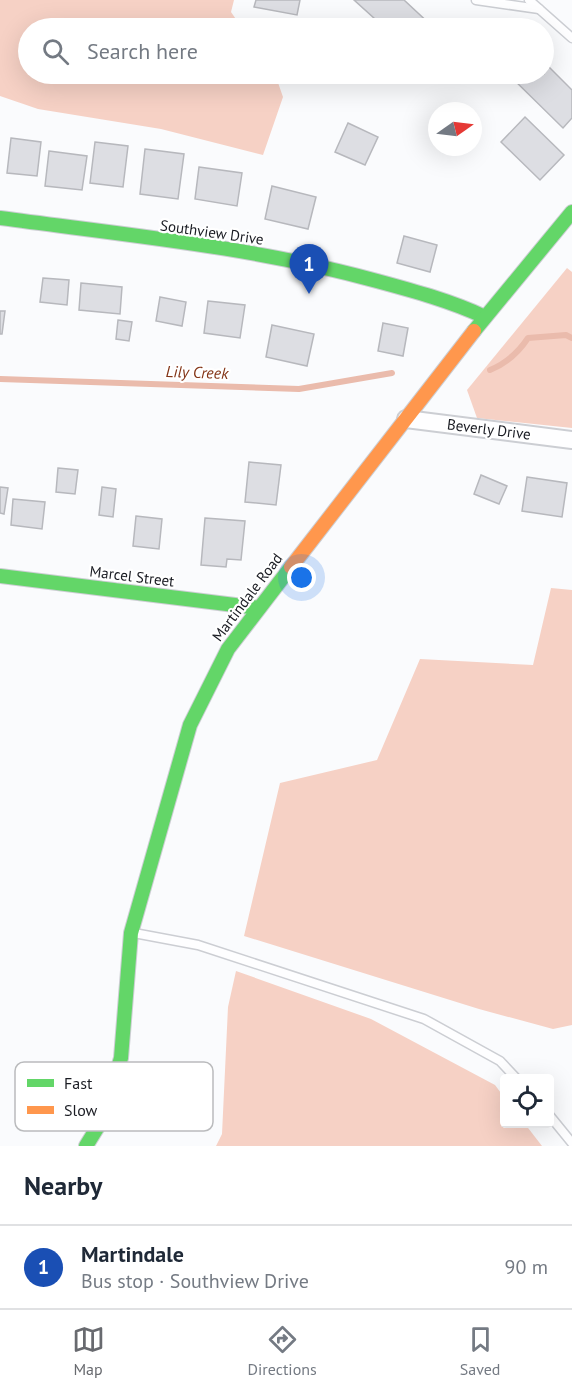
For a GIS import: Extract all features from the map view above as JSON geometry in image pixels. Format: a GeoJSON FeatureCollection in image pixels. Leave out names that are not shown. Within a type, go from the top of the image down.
{"type":"FeatureCollection","features":[{"type":"Feature","properties":{"kind":"street","name":"Martindale Road"},"geometry":{"type":"LineString","coordinates":[[120,1062],[131,933],[190,725],[228,649],[484,317],[572,212]]}},
{"type":"Feature","properties":{"kind":"street","name":"Southview Drive"},"geometry":{"type":"LineString","coordinates":[[0,218],[260,254],[410,290],[462,306],[484,317]]}},
{"type":"Feature","properties":{"kind":"street","name":"Beverly Drive"},"geometry":{"type":"LineString","coordinates":[[406,419],[572,440]]}},
{"type":"Feature","properties":{"kind":"street","name":"Marcel Street"},"geometry":{"type":"LineString","coordinates":[[0,576],[259,608]]}},
{"type":"Feature","properties":{"kind":"street","name":"Martindale Road"},"geometry":{"type":"LineString","coordinates":[[86,1146],[95,1131]]}},
{"type":"Feature","properties":{"kind":"lane"},"geometry":{"type":"LineString","coordinates":[[476,0],[539,9]]}},
{"type":"Feature","properties":{"kind":"lane"},"geometry":{"type":"LineString","coordinates":[[529,0],[549,18]]}},
{"type":"Feature","properties":{"kind":"lane"},"geometry":{"type":"LineString","coordinates":[[554,22],[572,38]]}},
{"type":"Feature","properties":{"kind":"lane"},"geometry":{"type":"LineString","coordinates":[[131,933],[198,945],[424,1019],[500,1061],[512,1074]]}},
{"type":"Feature","properties":{"kind":"lane"},"geometry":{"type":"LineString","coordinates":[[554,1122],[572,1143]]}},
{"type":"Feature","properties":{"kind":"shaded area"},"geometry":{"type":"Polygon","coordinates":[[[0,0],[234,0],[231,12],[235,18],[18,18],[18,84],[278,84],[283,97],[263,155],[161,129],[38,109],[0,96],[0,0]]]}},
{"type":"Feature","properties":{"kind":"shaded area"},"geometry":{"type":"Polygon","coordinates":[[[567,268],[572,272],[572,428],[477,418],[467,390],[567,268]]]}},
{"type":"Feature","properties":{"kind":"shaded area"},"geometry":{"type":"Polygon","coordinates":[[[551,588],[572,590],[572,1025],[553,1029],[479,1009],[244,936],[280,783],[377,760],[420,659],[533,665],[551,588]]]}},
{"type":"Feature","properties":{"kind":"shaded area"},"geometry":{"type":"Polygon","coordinates":[[[236,971],[371,1019],[495,1085],[500,1092],[500,1128],[528,1128],[542,1146],[216,1146],[222,1134],[228,1007],[236,971]]]}},
{"type":"Feature","properties":{"kind":"building"},"geometry":{"type":"Polygon","coordinates":[[[256,0],[300,0],[297,15],[254,7],[256,0]]]}},
{"type":"Feature","properties":{"kind":"building"},"geometry":{"type":"Polygon","coordinates":[[[354,0],[404,0],[423,18],[374,18],[354,0]]]}},
{"type":"Feature","properties":{"kind":"building"},"geometry":{"type":"Polygon","coordinates":[[[554,72],[572,90],[572,118],[563,128],[518,84],[554,84],[554,72]]]}},
{"type":"Feature","properties":{"kind":"building"},"geometry":{"type":"Polygon","coordinates":[[[525,117],[564,155],[540,180],[501,142],[525,117]]]}},
{"type":"Feature","properties":{"kind":"building"},"geometry":{"type":"Polygon","coordinates":[[[348,123],[378,137],[365,165],[335,152],[348,123]]]}},
{"type":"Feature","properties":{"kind":"building"},"geometry":{"type":"Polygon","coordinates":[[[11,138],[41,142],[37,176],[7,173],[11,138]]]}},
{"type":"Feature","properties":{"kind":"building"},"geometry":{"type":"Polygon","coordinates":[[[95,142],[128,146],[123,187],[90,183],[95,142]]]}},
{"type":"Feature","properties":{"kind":"building"},"geometry":{"type":"Polygon","coordinates":[[[145,149],[184,154],[178,199],[140,194],[145,149]]]}},
{"type":"Feature","properties":{"kind":"building"},"geometry":{"type":"Polygon","coordinates":[[[49,151],[87,156],[82,190],[45,186],[49,151]]]}},
{"type":"Feature","properties":{"kind":"building"},"geometry":{"type":"Polygon","coordinates":[[[199,167],[242,173],[237,206],[195,199],[199,167]]]}},
{"type":"Feature","properties":{"kind":"building"},"geometry":{"type":"Polygon","coordinates":[[[272,186],[316,197],[308,229],[265,219],[272,186]]]}},
{"type":"Feature","properties":{"kind":"building"},"geometry":{"type":"Polygon","coordinates":[[[404,236],[437,245],[430,272],[397,263],[404,236]]]}},
{"type":"Feature","properties":{"kind":"building"},"geometry":{"type":"Polygon","coordinates":[[[43,278],[69,280],[67,305],[40,302],[43,278]]]}},
{"type":"Feature","properties":{"kind":"building"},"geometry":{"type":"Polygon","coordinates":[[[81,283],[122,287],[120,314],[79,310],[81,283]]]}},
{"type":"Feature","properties":{"kind":"building"},"geometry":{"type":"Polygon","coordinates":[[[160,297],[186,302],[182,326],[156,321],[160,297]]]}},
{"type":"Feature","properties":{"kind":"building"},"geometry":{"type":"Polygon","coordinates":[[[208,301],[245,305],[240,338],[204,333],[208,301]]]}},
{"type":"Feature","properties":{"kind":"building"},"geometry":{"type":"Polygon","coordinates":[[[0,311],[5,311],[2,334],[0,334],[0,311]]]}},
{"type":"Feature","properties":{"kind":"building"},"geometry":{"type":"Polygon","coordinates":[[[118,320],[132,322],[129,341],[116,339],[118,320]]]}},
{"type":"Feature","properties":{"kind":"building"},"geometry":{"type":"Polygon","coordinates":[[[383,323],[408,328],[403,356],[378,351],[383,323]]]}},
{"type":"Feature","properties":{"kind":"building"},"geometry":{"type":"Polygon","coordinates":[[[272,325],[314,334],[307,366],[266,357],[272,325]]]}},
{"type":"Feature","properties":{"kind":"building"},"geometry":{"type":"Polygon","coordinates":[[[249,462],[281,465],[276,505],[245,502],[249,462]]]}},
{"type":"Feature","properties":{"kind":"building"},"geometry":{"type":"Polygon","coordinates":[[[58,468],[78,470],[75,494],[56,492],[58,468]]]}},
{"type":"Feature","properties":{"kind":"building"},"geometry":{"type":"Polygon","coordinates":[[[481,475],[507,486],[499,504],[474,494],[481,475]]]}},
{"type":"Feature","properties":{"kind":"building"},"geometry":{"type":"Polygon","coordinates":[[[527,477],[567,483],[562,517],[522,511],[527,477]]]}},
{"type":"Feature","properties":{"kind":"building"},"geometry":{"type":"Polygon","coordinates":[[[0,487],[8,488],[4,514],[0,513],[0,487]]]}},
{"type":"Feature","properties":{"kind":"building"},"geometry":{"type":"Polygon","coordinates":[[[102,487],[116,489],[113,517],[99,515],[102,487]]]}},
{"type":"Feature","properties":{"kind":"building"},"geometry":{"type":"Polygon","coordinates":[[[13,499],[45,502],[42,529],[11,525],[13,499]]]}},
{"type":"Feature","properties":{"kind":"building"},"geometry":{"type":"Polygon","coordinates":[[[136,516],[162,519],[159,549],[133,546],[136,516]]]}},
{"type":"Feature","properties":{"kind":"building"},"geometry":{"type":"Polygon","coordinates":[[[205,518],[245,521],[241,560],[227,559],[226,567],[201,565],[205,518]]]}},
{"type":"Feature","properties":{"kind":"waterway","name":"Lily Creek"},"geometry":{"type":"LineString","coordinates":[[490,370],[512,357],[528,338],[566,335],[572,338]]}},
{"type":"Feature","properties":{"kind":"waterway","name":"Lily Creek"},"geometry":{"type":"LineString","coordinates":[[0,379],[299,389],[392,373]]}},
{"type":"Feature","properties":{"kind":"traffic: fast"},"geometry":{"type":"LineString","coordinates":[[474,331],[572,212]]}},
{"type":"Feature","properties":{"kind":"traffic: fast"},"geometry":{"type":"LineString","coordinates":[[0,218],[190,243],[284,259],[405,289],[446,301],[485,317]]}},
{"type":"Feature","properties":{"kind":"traffic: fast"},"geometry":{"type":"LineString","coordinates":[[120,1062],[131,933],[190,725],[228,649],[291,567]]}},
{"type":"Feature","properties":{"kind":"traffic: fast"},"geometry":{"type":"LineString","coordinates":[[0,576],[259,608]]}},
{"type":"Feature","properties":{"kind":"traffic: fast"},"geometry":{"type":"LineString","coordinates":[[86,1146],[95,1131]]}},
{"type":"Feature","properties":{"kind":"traffic: slow"},"geometry":{"type":"LineString","coordinates":[[291,567],[474,331]]}},
{"type":"Feature","properties":{"kind":"place","name":"Martindale"},"geometry":{"type":"Point","coordinates":[309,294]}}]}
